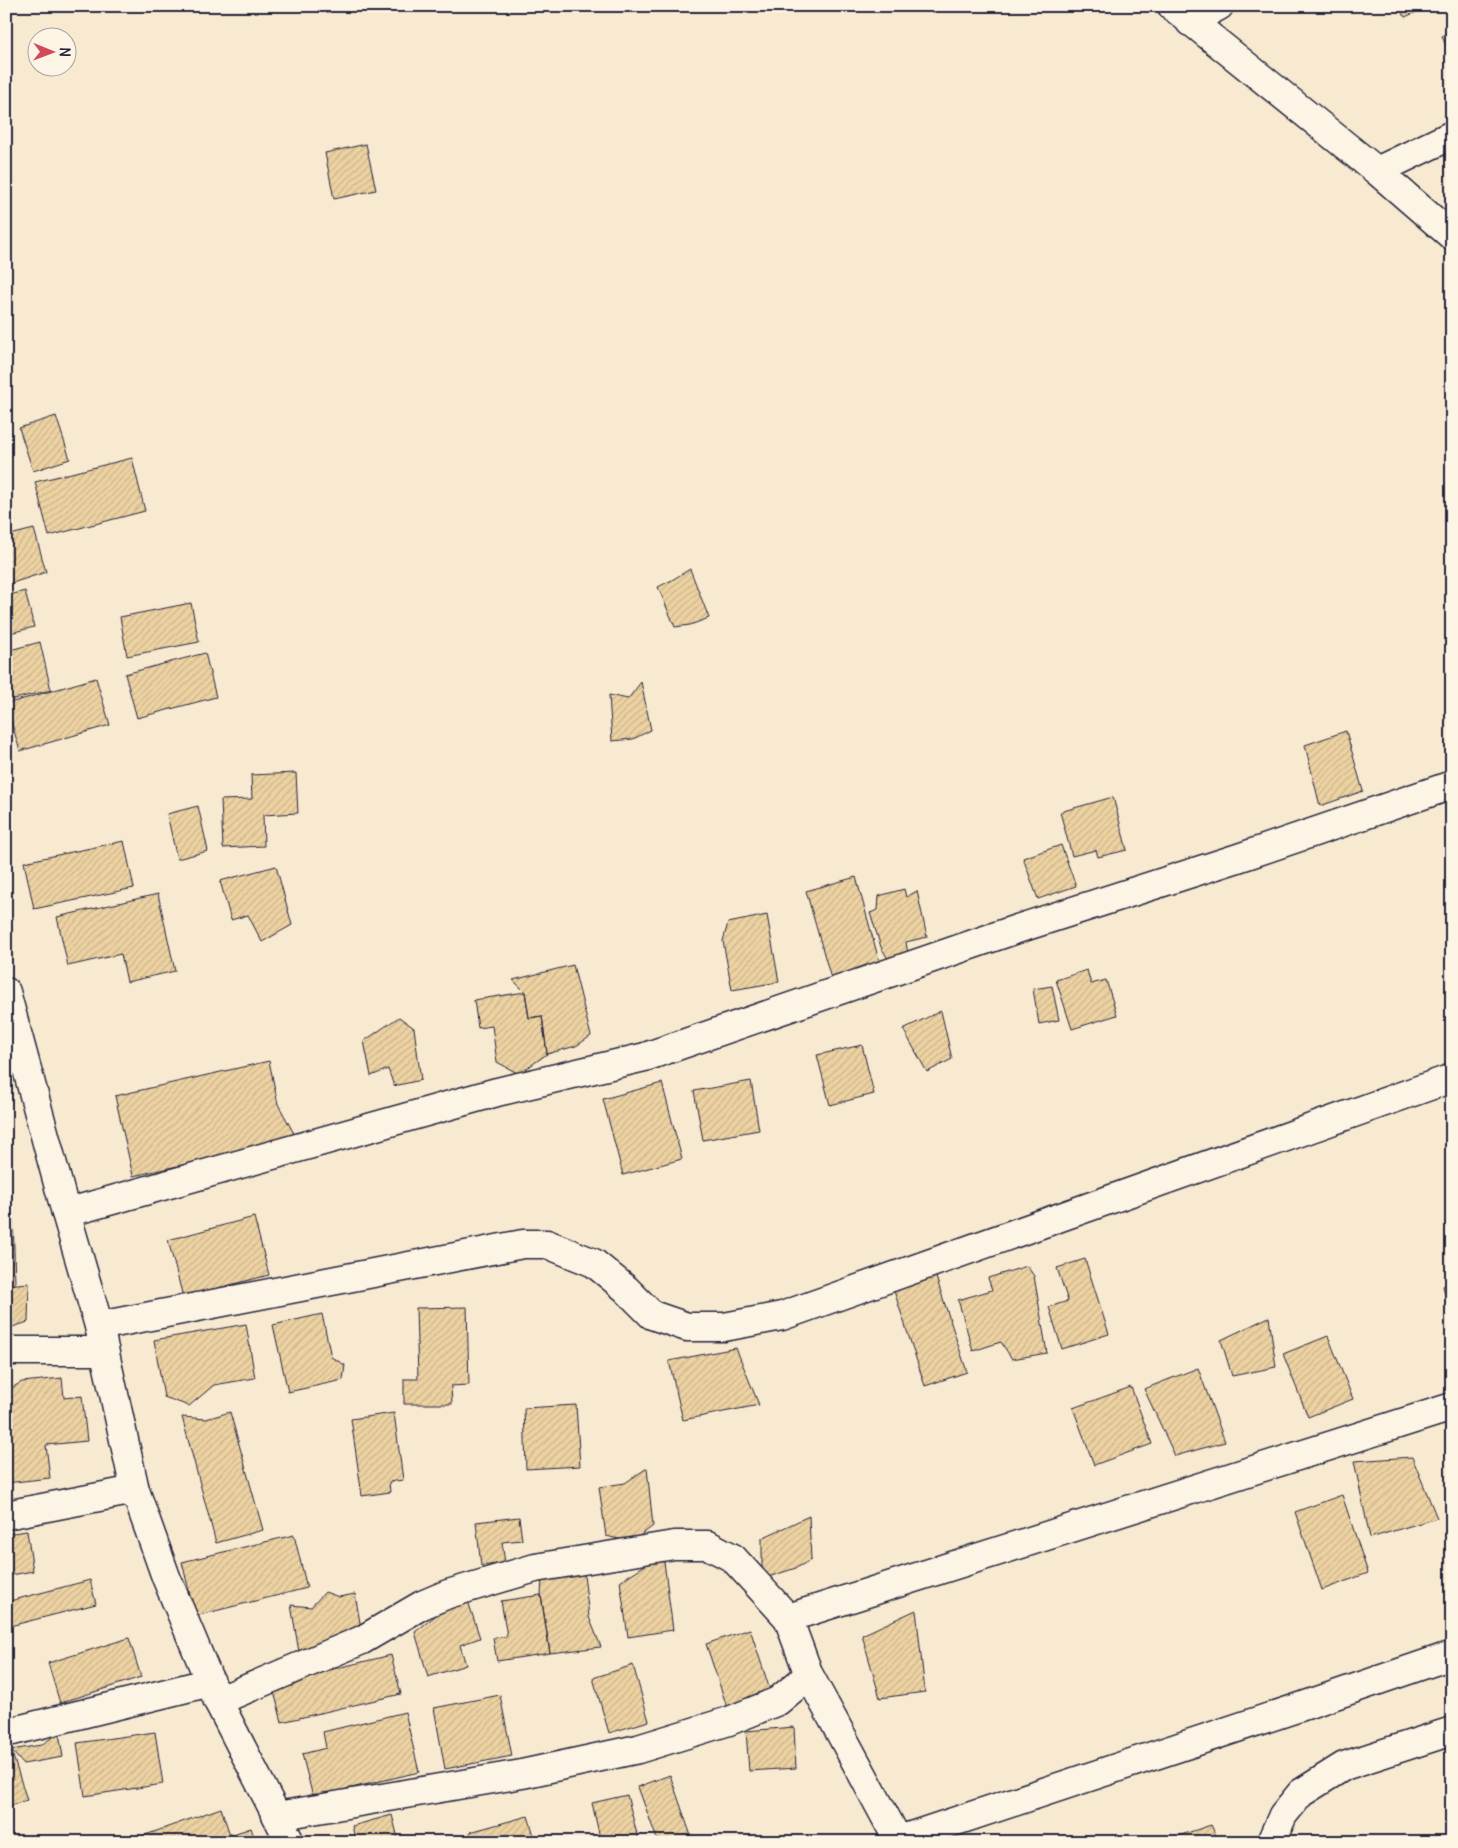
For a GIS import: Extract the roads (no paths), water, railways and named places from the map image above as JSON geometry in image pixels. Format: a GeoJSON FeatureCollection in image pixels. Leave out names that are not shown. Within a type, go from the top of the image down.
{"type":"FeatureCollection","features":[{"type":"Feature","properties":{"kind":"street"},"geometry":{"type":"LineString","coordinates":[[1181,14],[1219,6]]}},
{"type":"Feature","properties":{"kind":"street"},"geometry":{"type":"LineString","coordinates":[[1181,14],[1377,171],[1452,236]]}},
{"type":"Feature","properties":{"kind":"street"},"geometry":{"type":"LineString","coordinates":[[1377,171],[1452,135]]}},
{"type":"Feature","properties":{"kind":"street"},"geometry":{"type":"LineString","coordinates":[[66,1214],[497,1092],[646,1057],[1014,930],[1238,858],[1452,785]]}},
{"type":"Feature","properties":{"kind":"street"},"geometry":{"type":"LineString","coordinates":[[6,992],[101,1338],[135,1490],[166,1578],[214,1692],[290,1842]]}},
{"type":"Feature","properties":{"kind":"street"},"geometry":{"type":"LineString","coordinates":[[6,1351],[101,1338],[523,1244],[547,1244],[594,1262],[626,1289],[652,1315],[687,1327],[724,1328],[782,1316],[1452,1078]]}},
{"type":"Feature","properties":{"kind":"street"},"geometry":{"type":"LineString","coordinates":[[788,1618],[1452,1407]]}},
{"type":"Feature","properties":{"kind":"street"},"geometry":{"type":"LineString","coordinates":[[6,1515],[135,1490]]}},
{"type":"Feature","properties":{"kind":"street"},"geometry":{"type":"LineString","coordinates":[[6,1732],[214,1692],[362,1640],[422,1605],[448,1594],[535,1568],[664,1546],[708,1545],[733,1558],[788,1618],[810,1675],[899,1841],[1452,1655]]}},
{"type":"Feature","properties":{"kind":"street"},"geometry":{"type":"LineString","coordinates":[[278,1816],[522,1774],[638,1749],[729,1721],[778,1702],[810,1675]]}},
{"type":"Feature","properties":{"kind":"street"},"geometry":{"type":"LineString","coordinates":[[1271,1842],[1283,1815],[1301,1793],[1344,1766],[1452,1731]]}}]}
